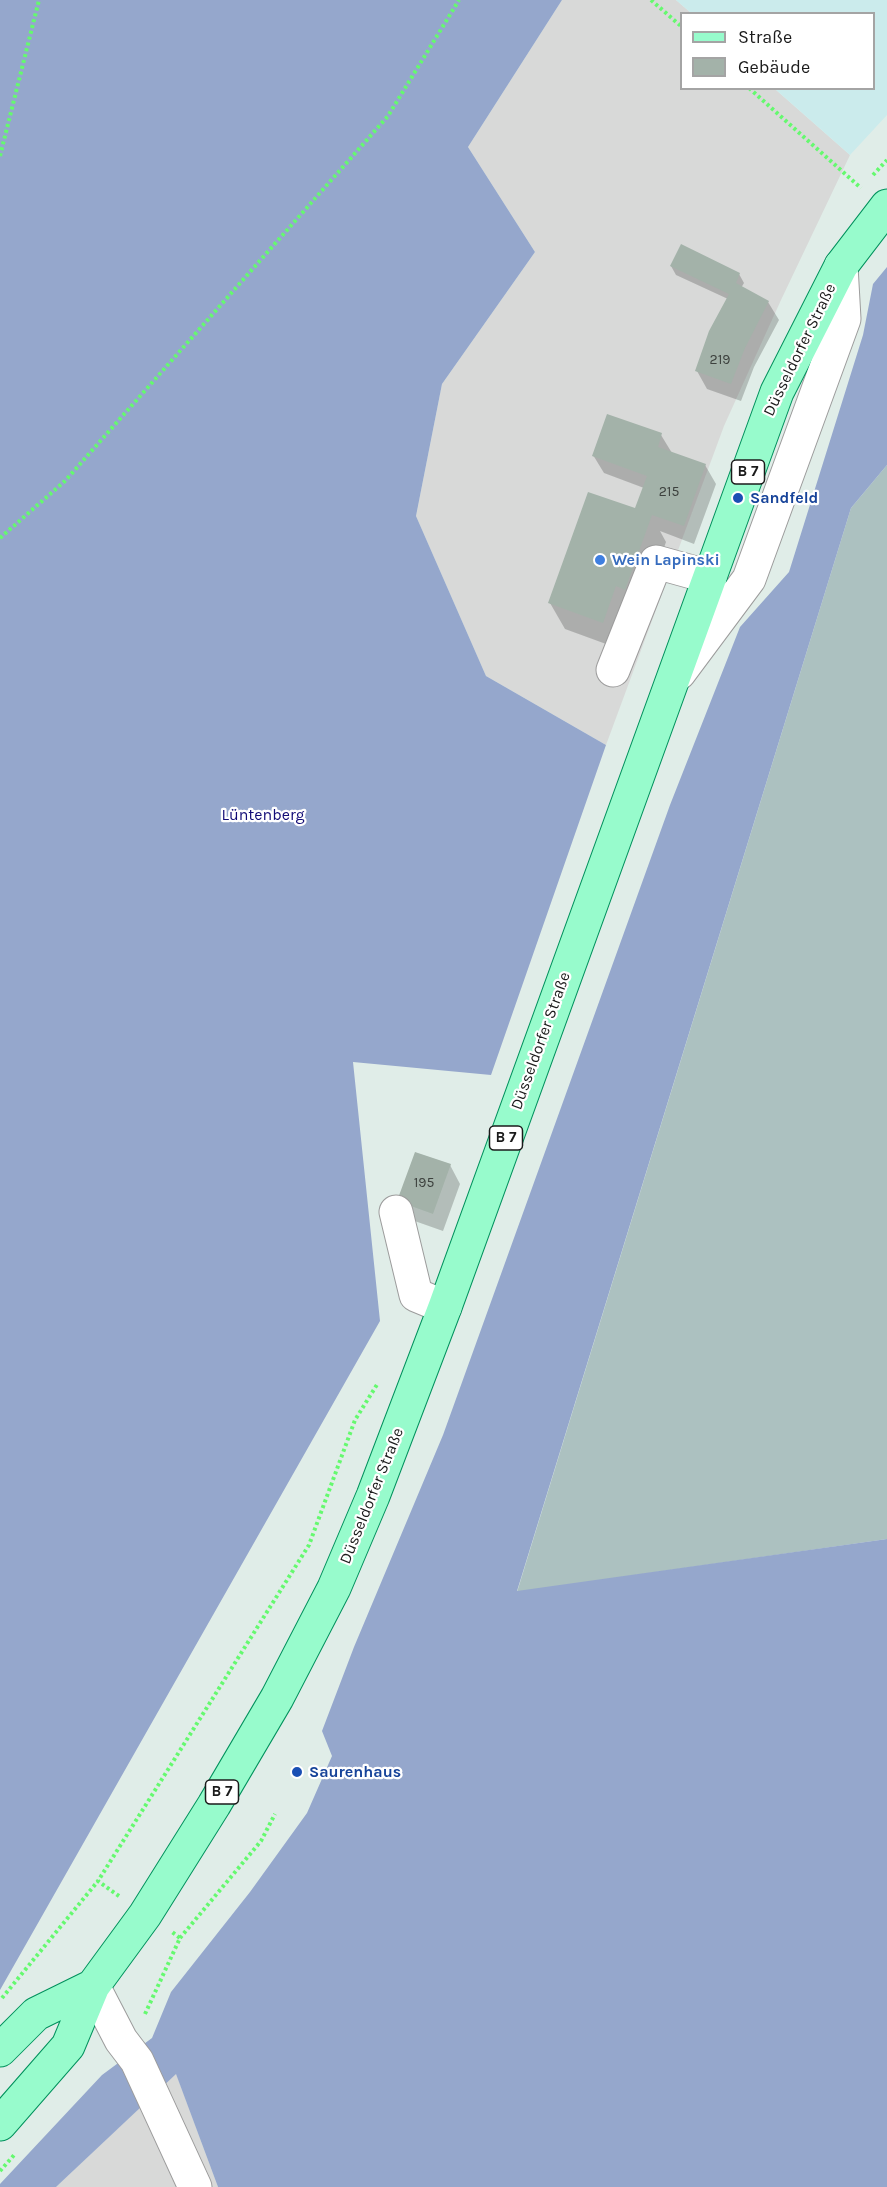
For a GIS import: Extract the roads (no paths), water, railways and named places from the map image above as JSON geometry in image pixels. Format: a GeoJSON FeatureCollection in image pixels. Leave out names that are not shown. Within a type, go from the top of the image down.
{"type":"FeatureCollection","features":[{"type":"Feature","properties":{"kind":"main road","name":"Düsseldorfer Straße"},"geometry":{"type":"LineString","coordinates":[[0,2124],[68,2046],[93,1986],[145,1915],[214,1805],[277,1698],[334,1588],[374,1496],[445,1307],[777,392],[874,197]]}},
{"type":"Feature","properties":{"kind":"main road","name":"Düsseldorfer Straße"},"geometry":{"type":"LineString","coordinates":[[0,2050],[36,2014],[93,1986]]}},
{"type":"Feature","properties":{"kind":"street"},"geometry":{"type":"LineString","coordinates":[[671,684],[749,579],[844,319],[841,266]]}},
{"type":"Feature","properties":{"kind":"street"},"geometry":{"type":"LineString","coordinates":[[613,670],[656,562],[710,577]]}},
{"type":"Feature","properties":{"kind":"street"},"geometry":{"type":"LineString","coordinates":[[396,1212],[416,1295],[445,1307]]}},
{"type":"Feature","properties":{"kind":"street"},"geometry":{"type":"LineString","coordinates":[[93,1986],[121,2040],[137,2061],[195,2187]]}},
{"type":"Feature","properties":{"kind":"place","name":"Sandfeld"},"geometry":{"type":"Point","coordinates":[738,498]}},
{"type":"Feature","properties":{"kind":"place","name":"Wein Lapinski"},"geometry":{"type":"Point","coordinates":[600,560]}},
{"type":"Feature","properties":{"kind":"place","name":"Saurenhaus"},"geometry":{"type":"Point","coordinates":[297,1772]}},
{"type":"Feature","properties":{"kind":"park label","name":"Lüntenberg"},"geometry":{"type":"Point","coordinates":[263,815]}}]}
